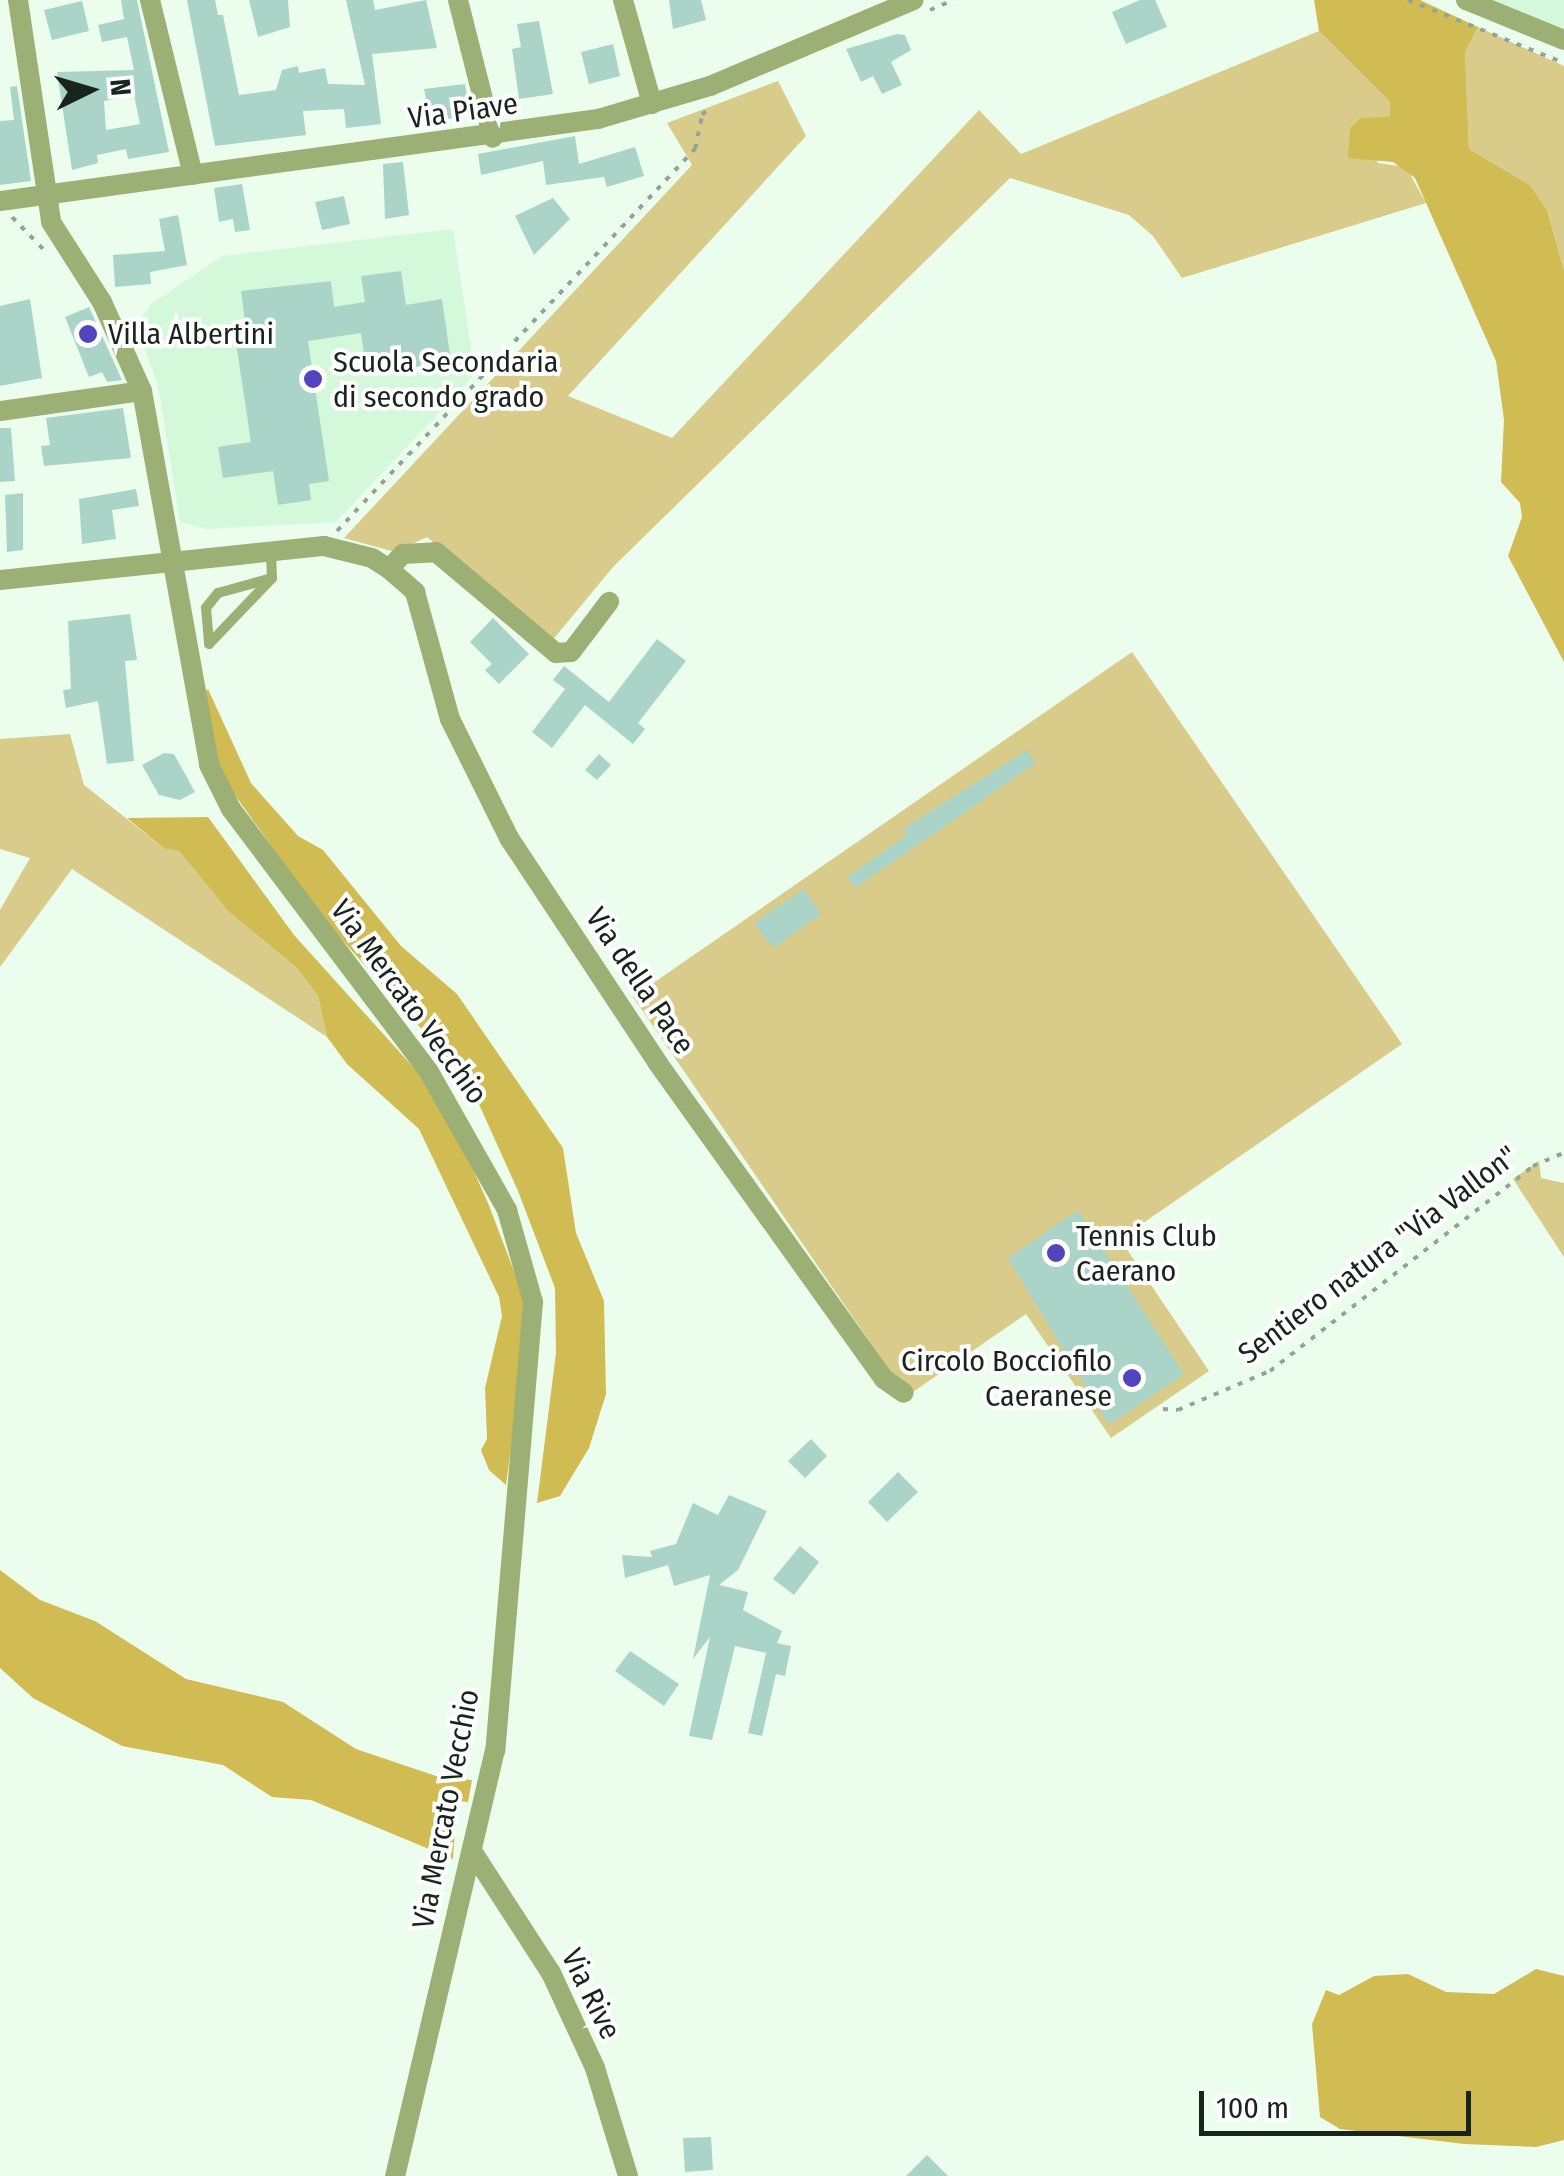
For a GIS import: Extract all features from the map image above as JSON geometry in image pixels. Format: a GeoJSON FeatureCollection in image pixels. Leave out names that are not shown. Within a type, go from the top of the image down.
{"type":"FeatureCollection","features":[{"type":"Feature","properties":{"kind":"street","name":"Via Mercato Vecchio"},"geometry":{"type":"LineString","coordinates":[[18,0],[51,222],[102,302],[142,391],[197,720],[231,809],[430,1072],[507,1210],[526,1265],[532,1354],[496,1750],[395,2176]]}},
{"type":"Feature","properties":{"kind":"street"},"geometry":{"type":"LineString","coordinates":[[150,0],[192,176]]}},
{"type":"Feature","properties":{"kind":"street"},"geometry":{"type":"LineString","coordinates":[[458,0],[492,138]]}},
{"type":"Feature","properties":{"kind":"street"},"geometry":{"type":"LineString","coordinates":[[623,0],[652,104]]}},
{"type":"Feature","properties":{"kind":"street"},"geometry":{"type":"LineString","coordinates":[[1466,0],[1564,40]]}},
{"type":"Feature","properties":{"kind":"street","name":"Via Piave"},"geometry":{"type":"LineString","coordinates":[[0,201],[492,138],[652,104],[916,8]]}},
{"type":"Feature","properties":{"kind":"street"},"geometry":{"type":"LineString","coordinates":[[0,411],[142,391]]}},
{"type":"Feature","properties":{"kind":"street","name":"Via della Pace"},"geometry":{"type":"LineString","coordinates":[[0,580],[168,559],[324,546],[358,552],[390,570],[414,592],[450,720],[509,838],[668,1078],[884,1378],[904,1393]]}},
{"type":"Feature","properties":{"kind":"street"},"geometry":{"type":"LineString","coordinates":[[390,570],[403,554],[436,552],[556,653],[572,652],[610,602]]}},
{"type":"Feature","properties":{"kind":"street","name":"Via Rive"},"geometry":{"type":"LineString","coordinates":[[472,1852],[551,1974],[594,2068],[628,2176]]}},
{"type":"Feature","properties":{"kind":"lane"},"geometry":{"type":"LineString","coordinates":[[271,550],[272,578],[209,644],[206,608],[218,593],[272,578]]}},
{"type":"Feature","properties":{"kind":"path"},"geometry":{"type":"LineString","coordinates":[[916,8],[954,0]]}},
{"type":"Feature","properties":{"kind":"path"},"geometry":{"type":"LineString","coordinates":[[1408,0],[1564,63]]}},
{"type":"Feature","properties":{"kind":"path"},"geometry":{"type":"LineString","coordinates":[[324,546],[695,149],[702,115],[720,98]]}},
{"type":"Feature","properties":{"kind":"path"},"geometry":{"type":"LineString","coordinates":[[691,111],[702,115]]}},
{"type":"Feature","properties":{"kind":"path"},"geometry":{"type":"LineString","coordinates":[[0,212],[49,255]]}},
{"type":"Feature","properties":{"kind":"path","name":"Sentiero natura \"Via Vallon\""},"geometry":{"type":"LineString","coordinates":[[1163,1408],[1178,1410],[1270,1371],[1533,1166],[1564,1153]]}},
{"type":"Feature","properties":{"kind":"shaded area"},"geometry":{"type":"Polygon","coordinates":[[[1314,0],[1420,0],[1478,27],[1465,52],[1469,149],[1530,185],[1547,210],[1564,270],[1564,662],[1508,556],[1522,517],[1520,503],[1501,482],[1504,420],[1496,361],[1415,178],[1393,162],[1348,158],[1350,128],[1361,118],[1390,116],[1390,102],[1319,31],[1314,0]]]}},
{"type":"Feature","properties":{"kind":"shaded area"},"geometry":{"type":"Polygon","coordinates":[[[1485,0],[1564,0],[1564,36],[1485,0]]]}},
{"type":"Feature","properties":{"kind":"shaded area"},"geometry":{"type":"Polygon","coordinates":[[[1478,27],[1564,66],[1564,270],[1547,210],[1530,185],[1469,149],[1465,52],[1478,27]]]}},
{"type":"Feature","properties":{"kind":"shaded area"},"geometry":{"type":"Polygon","coordinates":[[[1319,31],[1390,102],[1390,116],[1361,118],[1378,163],[1406,167],[1426,203],[1182,278],[1153,236],[1129,215],[1010,178],[613,567],[551,642],[427,537],[395,552],[344,538],[692,165],[667,123],[778,81],[806,136],[568,396],[672,438],[979,110],[1021,154],[1319,31]]]}},
{"type":"Feature","properties":{"kind":"shaded area","name":"Scuola Secondaria di secondo grado"},"geometry":{"type":"Polygon","coordinates":[[[453,229],[475,374],[336,522],[207,529],[180,522],[158,385],[136,326],[151,304],[222,256],[453,229]]]}},
{"type":"Feature","properties":{"kind":"shaded area"},"geometry":{"type":"Polygon","coordinates":[[[1132,652],[1402,1044],[1120,1239],[1209,1371],[1111,1438],[1026,1314],[907,1396],[633,997],[1132,652]]]}},
{"type":"Feature","properties":{"kind":"shaded area"},"geometry":{"type":"Polygon","coordinates":[[[208,689],[251,783],[298,836],[323,850],[401,946],[457,994],[563,1148],[576,1233],[604,1301],[606,1394],[589,1448],[560,1496],[537,1503],[556,1353],[555,1288],[518,1191],[469,1082],[320,915],[218,771],[201,697],[208,689]]]}},
{"type":"Feature","properties":{"kind":"shaded area"},"geometry":{"type":"Polygon","coordinates":[[[70,734],[84,785],[165,849],[179,851],[228,911],[297,968],[318,996],[327,1037],[72,869],[0,967],[0,910],[30,858],[0,849],[0,739],[70,734]]]}},
{"type":"Feature","properties":{"kind":"shaded area"},"geometry":{"type":"Polygon","coordinates":[[[208,817],[294,935],[441,1098],[488,1203],[523,1295],[524,1350],[506,1485],[489,1470],[481,1450],[487,1439],[485,1388],[502,1316],[499,1297],[419,1129],[347,1064],[327,1037],[318,996],[297,968],[228,911],[179,851],[165,849],[127,818],[208,817]]]}},
{"type":"Feature","properties":{"kind":"shaded area"},"geometry":{"type":"Polygon","coordinates":[[[1539,1161],[1541,1178],[1564,1183],[1564,1257],[1513,1179],[1539,1161]]]}},
{"type":"Feature","properties":{"kind":"shaded area"},"geometry":{"type":"Polygon","coordinates":[[[0,1570],[40,1600],[95,1621],[186,1679],[283,1702],[356,1749],[436,1776],[472,1780],[468,1802],[457,1801],[453,1859],[311,1800],[272,1797],[223,1765],[122,1746],[33,1698],[0,1668],[0,1570]]]}},
{"type":"Feature","properties":{"kind":"shaded area"},"geometry":{"type":"Polygon","coordinates":[[[1536,1969],[1564,1976],[1564,2140],[1536,2147],[1464,2144],[1340,2129],[1320,2117],[1312,2024],[1326,1990],[1339,1995],[1374,1976],[1408,1974],[1446,1992],[1494,1994],[1536,1969]]]}},
{"type":"Feature","properties":{"kind":"building"},"geometry":{"type":"Polygon","coordinates":[[[121,0],[137,0],[169,152],[128,159],[126,149],[97,155],[98,163],[72,170],[57,72],[134,70],[127,37],[102,42],[98,25],[124,19],[121,0]],[[134,95],[104,101],[106,130],[140,124],[134,95]]]}},
{"type":"Feature","properties":{"kind":"building"},"geometry":{"type":"Polygon","coordinates":[[[187,0],[215,0],[218,15],[223,15],[239,95],[276,90],[282,70],[298,66],[299,73],[325,68],[328,84],[365,85],[346,0],[373,0],[375,10],[426,0],[437,48],[372,54],[381,124],[346,128],[344,109],[303,111],[306,135],[215,146],[187,0]]]}},
{"type":"Feature","properties":{"kind":"building"},"geometry":{"type":"Polygon","coordinates":[[[249,0],[288,0],[290,27],[258,37],[249,0]]]}},
{"type":"Feature","properties":{"kind":"building"},"geometry":{"type":"Polygon","coordinates":[[[669,0],[701,0],[706,20],[673,29],[669,0]]]}},
{"type":"Feature","properties":{"kind":"building"},"geometry":{"type":"Polygon","coordinates":[[[1140,0],[1155,0],[1167,27],[1126,44],[1112,12],[1140,0]]]}},
{"type":"Feature","properties":{"kind":"building"},"geometry":{"type":"Polygon","coordinates":[[[82,1],[89,31],[52,40],[44,10],[82,1]]]}},
{"type":"Feature","properties":{"kind":"building"},"geometry":{"type":"Polygon","coordinates":[[[539,21],[553,94],[519,99],[512,49],[521,47],[517,24],[539,21]]]}},
{"type":"Feature","properties":{"kind":"building"},"geometry":{"type":"Polygon","coordinates":[[[905,35],[911,50],[891,62],[902,85],[882,94],[873,76],[861,82],[846,49],[905,35]]]}},
{"type":"Feature","properties":{"kind":"building"},"geometry":{"type":"Polygon","coordinates":[[[613,44],[620,76],[589,84],[581,52],[613,44]]]}},
{"type":"Feature","properties":{"kind":"building"},"geometry":{"type":"Polygon","coordinates":[[[465,84],[467,97],[454,99],[456,118],[431,121],[424,89],[465,84]]]}},
{"type":"Feature","properties":{"kind":"building"},"geometry":{"type":"Polygon","coordinates":[[[17,86],[31,181],[0,185],[0,121],[14,120],[10,87],[17,86]]]}},
{"type":"Feature","properties":{"kind":"building"},"geometry":{"type":"Polygon","coordinates":[[[575,136],[579,164],[635,147],[644,176],[607,187],[604,177],[546,185],[543,161],[481,175],[478,154],[575,136]]]}},
{"type":"Feature","properties":{"kind":"building"},"geometry":{"type":"Polygon","coordinates":[[[403,162],[409,215],[385,219],[383,164],[403,162]]]}},
{"type":"Feature","properties":{"kind":"building"},"geometry":{"type":"Polygon","coordinates":[[[242,184],[250,230],[235,232],[233,219],[219,222],[214,188],[242,184]]]}},
{"type":"Feature","properties":{"kind":"building"},"geometry":{"type":"Polygon","coordinates":[[[344,196],[350,224],[322,230],[315,202],[344,196]]]}},
{"type":"Feature","properties":{"kind":"building"},"geometry":{"type":"Polygon","coordinates":[[[553,198],[570,219],[534,255],[515,216],[553,198]]]}},
{"type":"Feature","properties":{"kind":"building"},"geometry":{"type":"Polygon","coordinates":[[[178,215],[187,265],[150,272],[151,284],[115,287],[113,255],[165,251],[159,219],[178,215]]]}},
{"type":"Feature","properties":{"kind":"building"},"geometry":{"type":"Polygon","coordinates":[[[401,271],[406,305],[442,299],[451,362],[367,374],[361,333],[308,341],[329,481],[309,484],[311,500],[278,505],[273,471],[223,478],[218,447],[251,442],[234,330],[246,329],[241,291],[331,281],[334,307],[365,302],[361,276],[401,271]]]}},
{"type":"Feature","properties":{"kind":"building"},"geometry":{"type":"Polygon","coordinates":[[[30,299],[42,378],[0,386],[0,306],[30,299]]]}},
{"type":"Feature","properties":{"kind":"building","name":"Villa Albertini"},"geometry":{"type":"Polygon","coordinates":[[[89,307],[122,380],[107,382],[102,372],[89,377],[65,317],[89,307]]]}},
{"type":"Feature","properties":{"kind":"building"},"geometry":{"type":"Polygon","coordinates":[[[123,408],[131,458],[44,466],[41,446],[50,445],[46,418],[123,408]]]}},
{"type":"Feature","properties":{"kind":"building"},"geometry":{"type":"Polygon","coordinates":[[[0,428],[11,428],[15,481],[0,482],[0,428]]]}},
{"type":"Feature","properties":{"kind":"building"},"geometry":{"type":"Polygon","coordinates":[[[136,489],[139,506],[112,510],[116,539],[82,544],[79,499],[136,489]]]}},
{"type":"Feature","properties":{"kind":"building"},"geometry":{"type":"Polygon","coordinates":[[[23,493],[23,550],[7,552],[5,495],[23,493]]]}},
{"type":"Feature","properties":{"kind":"building"},"geometry":{"type":"Polygon","coordinates":[[[130,614],[137,660],[125,661],[134,761],[107,764],[98,701],[66,708],[63,690],[71,689],[68,621],[130,614]]]}},
{"type":"Feature","properties":{"kind":"building"},"geometry":{"type":"Polygon","coordinates":[[[493,618],[529,654],[499,684],[485,670],[492,664],[470,642],[493,618]]]}},
{"type":"Feature","properties":{"kind":"building"},"geometry":{"type":"Polygon","coordinates":[[[657,639],[686,661],[638,723],[645,729],[633,744],[585,705],[552,748],[532,732],[565,689],[553,680],[564,666],[609,702],[657,639]]]}},
{"type":"Feature","properties":{"kind":"building"},"geometry":{"type":"Polygon","coordinates":[[[1027,750],[1036,763],[855,888],[847,877],[907,835],[903,829],[1027,750]]]}},
{"type":"Feature","properties":{"kind":"building"},"geometry":{"type":"Polygon","coordinates":[[[164,753],[174,754],[195,792],[180,800],[159,795],[142,765],[164,753]]]}},
{"type":"Feature","properties":{"kind":"building"},"geometry":{"type":"Polygon","coordinates":[[[599,754],[611,765],[597,780],[585,770],[599,754]]]}},
{"type":"Feature","properties":{"kind":"building"},"geometry":{"type":"Polygon","coordinates":[[[804,889],[821,914],[773,948],[754,923],[804,889]]]}},
{"type":"Feature","properties":{"kind":"building"},"geometry":{"type":"Polygon","coordinates":[[[1078,1210],[1184,1374],[1109,1425],[1008,1258],[1078,1210]]]}},
{"type":"Feature","properties":{"kind":"building"},"geometry":{"type":"Polygon","coordinates":[[[811,1439],[827,1456],[805,1478],[788,1461],[811,1439]]]}},
{"type":"Feature","properties":{"kind":"building"},"geometry":{"type":"Polygon","coordinates":[[[898,1472],[918,1492],[887,1522],[868,1502],[898,1472]]]}},
{"type":"Feature","properties":{"kind":"building"},"geometry":{"type":"Polygon","coordinates":[[[729,1495],[767,1511],[738,1570],[719,1585],[748,1592],[743,1610],[782,1631],[777,1643],[791,1646],[785,1676],[776,1674],[762,1736],[748,1733],[766,1653],[735,1646],[712,1740],[689,1736],[710,1637],[693,1659],[710,1575],[674,1586],[668,1565],[625,1578],[622,1555],[652,1557],[650,1551],[676,1544],[693,1503],[718,1515],[729,1495]]]}},
{"type":"Feature","properties":{"kind":"building"},"geometry":{"type":"Polygon","coordinates":[[[800,1546],[819,1562],[794,1595],[773,1579],[800,1546]]]}},
{"type":"Feature","properties":{"kind":"building"},"geometry":{"type":"Polygon","coordinates":[[[630,1651],[679,1684],[664,1706],[615,1671],[630,1651]]]}},
{"type":"Feature","properties":{"kind":"building"},"geometry":{"type":"Polygon","coordinates":[[[711,2137],[713,2170],[685,2172],[683,2138],[711,2137]]]}},
{"type":"Feature","properties":{"kind":"building"},"geometry":{"type":"Polygon","coordinates":[[[927,2155],[948,2176],[906,2176],[927,2155]]]}},
{"type":"Feature","properties":{"kind":"place","name":"Villa Albertini"},"geometry":{"type":"Point","coordinates":[88,334]}},
{"type":"Feature","properties":{"kind":"place","name":"Scuola Secondaria di secondo grado"},"geometry":{"type":"Point","coordinates":[313,379]}},
{"type":"Feature","properties":{"kind":"place","name":"Tennis Club Caerano"},"geometry":{"type":"Point","coordinates":[1056,1253]}},
{"type":"Feature","properties":{"kind":"place","name":"Circolo Bocciofilo Caeranese"},"geometry":{"type":"Point","coordinates":[1132,1378]}}]}
